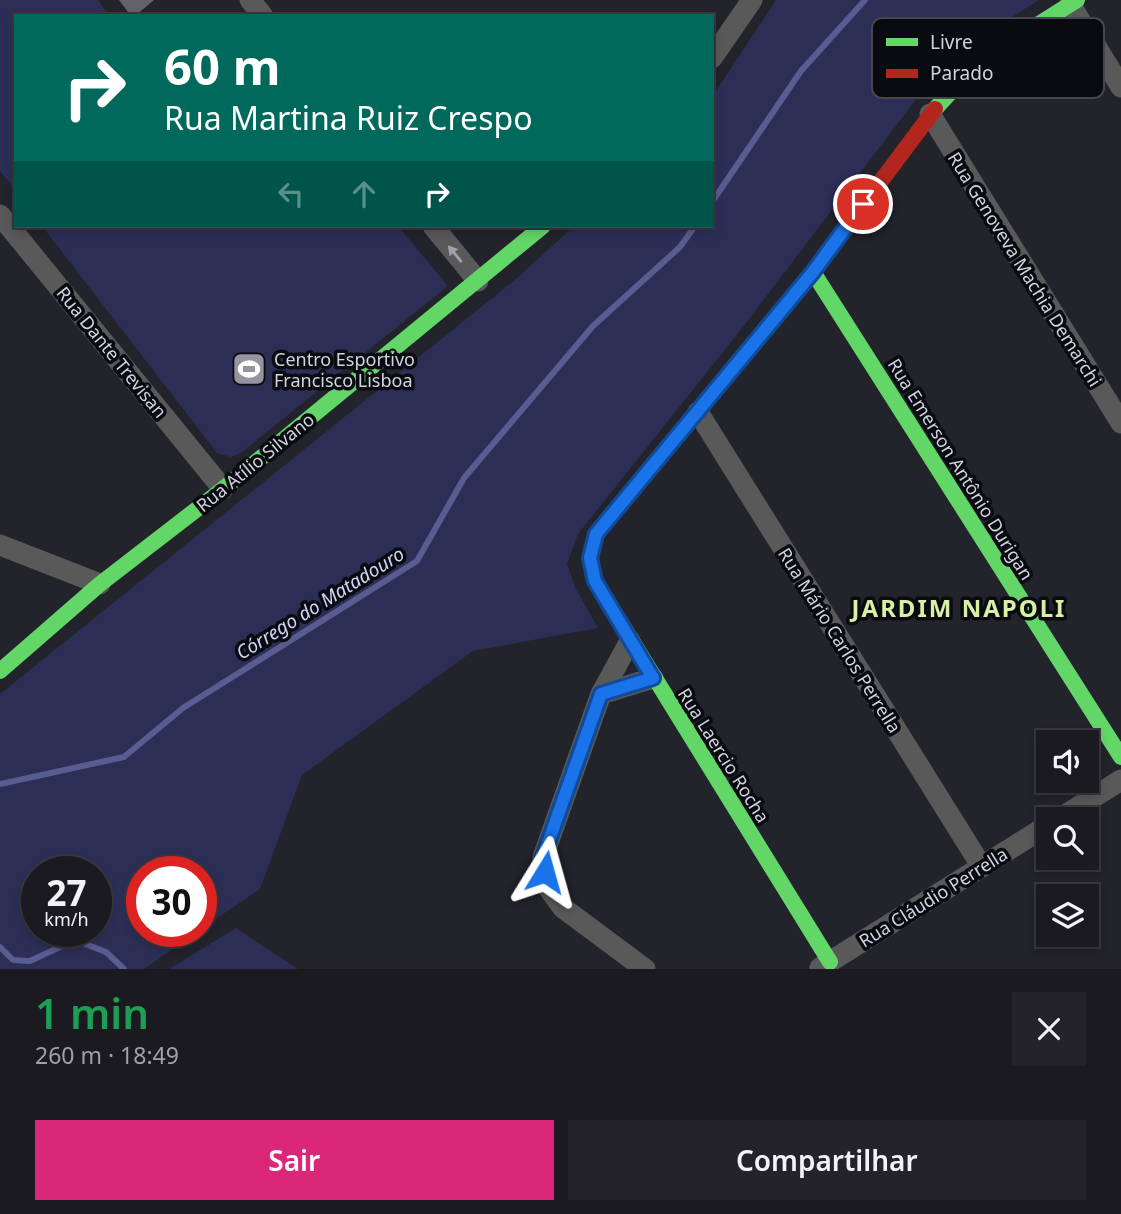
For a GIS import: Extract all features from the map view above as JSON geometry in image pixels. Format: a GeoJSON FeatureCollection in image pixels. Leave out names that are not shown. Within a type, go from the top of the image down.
{"type":"FeatureCollection","features":[{"type":"Feature","properties":{"kind":"street"},"geometry":{"type":"LineString","coordinates":[[714,55],[752,0]]}},
{"type":"Feature","properties":{"kind":"street"},"geometry":{"type":"LineString","coordinates":[[1074,2],[1083,18]]}},
{"type":"Feature","properties":{"kind":"street","name":"Rua Laercio Rocha"},"geometry":{"type":"LineString","coordinates":[[1049,18],[1074,2]]}},
{"type":"Feature","properties":{"kind":"street"},"geometry":{"type":"LineString","coordinates":[[1104,57],[1121,88]]}},
{"type":"Feature","properties":{"kind":"street","name":"Rua Laercio Rocha"},"geometry":{"type":"LineString","coordinates":[[824,965],[630,642],[595,581],[590,558],[596,534],[813,272],[945,98]]}},
{"type":"Feature","properties":{"kind":"street","name":"Rua Genoveva Machia Demarchi"},"geometry":{"type":"LineString","coordinates":[[930,114],[1121,423]]}},
{"type":"Feature","properties":{"kind":"street","name":"Rua Dante Trevisan"},"geometry":{"type":"LineString","coordinates":[[0,215],[223,489]]}},
{"type":"Feature","properties":{"kind":"street"},"geometry":{"type":"LineString","coordinates":[[435,228],[478,281]]}},
{"type":"Feature","properties":{"kind":"street","name":"Rua Atílio Silvano"},"geometry":{"type":"LineString","coordinates":[[0,671],[100,584],[223,489],[541,228]]}},
{"type":"Feature","properties":{"kind":"street","name":"Rua Emerson Antônio Durigan"},"geometry":{"type":"LineString","coordinates":[[813,272],[1121,757]]}},
{"type":"Feature","properties":{"kind":"street","name":"Rua Mário Carlos Perrella"},"geometry":{"type":"LineString","coordinates":[[698,412],[982,867]]}},
{"type":"Feature","properties":{"kind":"street"},"geometry":{"type":"LineString","coordinates":[[0,545],[100,584]]}},
{"type":"Feature","properties":{"kind":"street"},"geometry":{"type":"LineString","coordinates":[[630,642],[601,694],[543,857],[547,886],[563,908],[645,969]]}},
{"type":"Feature","properties":{"kind":"street"},"geometry":{"type":"LineString","coordinates":[[601,694],[653,678]]}},
{"type":"Feature","properties":{"kind":"street"},"geometry":{"type":"LineString","coordinates":[[1078,807],[1121,780]]}},
{"type":"Feature","properties":{"kind":"street","name":"Rua Cláudio Perrella"},"geometry":{"type":"LineString","coordinates":[[824,965],[1036,833]]}},
{"type":"Feature","properties":{"kind":"shaded area"},"geometry":{"type":"Polygon","coordinates":[[[0,0],[98,0],[108,14],[14,14],[14,188],[0,171],[0,0]]]}},
{"type":"Feature","properties":{"kind":"shaded area"},"geometry":{"type":"Polygon","coordinates":[[[776,0],[1039,0],[1011,18],[872,18],[872,98],[917,98],[743,327],[578,534],[567,564],[576,589],[598,628],[473,651],[302,775],[260,889],[217,918],[217,856],[126,856],[126,947],[176,947],[144,969],[0,969],[0,694],[516,279],[572,228],[714,228],[714,94],[776,0]]]}},
{"type":"Feature","properties":{"kind":"shaded area","name":"Centro Esportivo Francisco Lisboa"},"geometry":{"type":"Polygon","coordinates":[[[44,228],[400,228],[448,286],[242,452],[231,457],[217,453],[44,228]]]}},
{"type":"Feature","properties":{"kind":"shaded area"},"geometry":{"type":"Polygon","coordinates":[[[236,928],[298,969],[169,969],[205,947],[217,947],[217,940],[236,928]]]}},
{"type":"Feature","properties":{"kind":"building"},"geometry":{"type":"Polygon","coordinates":[[[119,0],[154,0],[137,14],[130,14],[119,0]]]}},
{"type":"Feature","properties":{"kind":"waterway","name":"Córrego do Matadouro"},"geometry":{"type":"LineString","coordinates":[[714,199],[801,71],[865,0]]}},
{"type":"Feature","properties":{"kind":"waterway","name":"Córrego do Matadouro"},"geometry":{"type":"LineString","coordinates":[[0,784],[124,757],[183,708],[417,561],[464,478],[593,326],[680,247],[694,228]]}},
{"type":"Feature","properties":{"kind":"waterway"},"geometry":{"type":"LineString","coordinates":[[0,947],[13,960],[30,961],[75,940],[106,952],[124,969]]}},
{"type":"Feature","properties":{"kind":"traffic: fast"},"geometry":{"type":"LineString","coordinates":[[1048,18],[1077,0]]}},
{"type":"Feature","properties":{"kind":"traffic: fast"},"geometry":{"type":"LineString","coordinates":[[935,109],[945,98]]}},
{"type":"Feature","properties":{"kind":"traffic: fast"},"geometry":{"type":"LineString","coordinates":[[0,671],[100,584],[223,489],[541,228]]}},
{"type":"Feature","properties":{"kind":"traffic: fast"},"geometry":{"type":"LineString","coordinates":[[813,272],[1121,757]]}},
{"type":"Feature","properties":{"kind":"traffic: fast"},"geometry":{"type":"LineString","coordinates":[[764,331],[596,534],[590,558],[595,581],[830,962]]}},
{"type":"Feature","properties":{"kind":"traffic: jam"},"geometry":{"type":"LineString","coordinates":[[764,331],[813,272],[935,109]]}},
{"type":"Feature","properties":{"kind":"place","name":"Centro Esportivo Francisco Lisboa"},"geometry":{"type":"Point","coordinates":[249,369]}},
{"type":"Feature","properties":{"kind":"district","name":"JARDIM NAPOLI"},"geometry":{"type":"Point","coordinates":[959,607]}},
{"type":"Feature","properties":{"kind":"route"},"geometry":{"type":"LineString","coordinates":[[545,872],[543,857],[601,694],[653,678],[595,581],[590,558],[596,534],[813,272],[863,204]]}}]}
